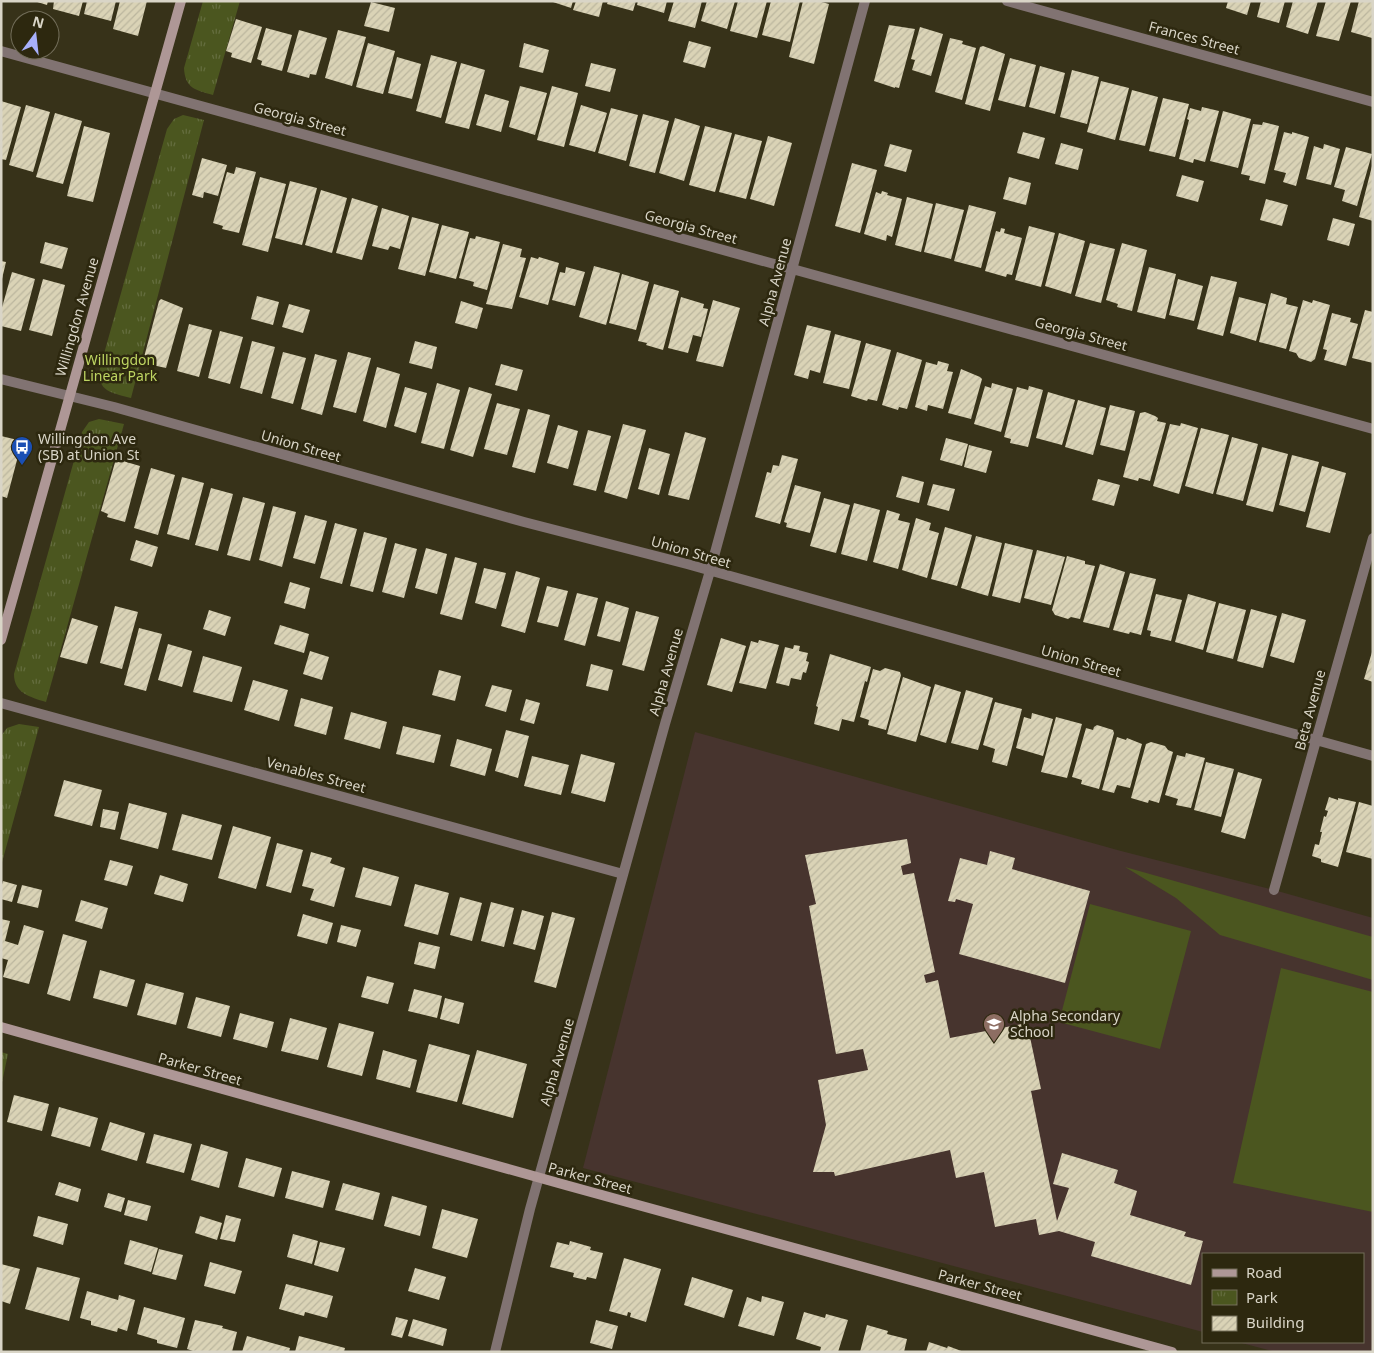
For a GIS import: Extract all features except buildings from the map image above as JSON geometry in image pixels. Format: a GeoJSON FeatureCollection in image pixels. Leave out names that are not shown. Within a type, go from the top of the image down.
{"type":"FeatureCollection","features":[{"type":"Feature","properties":{"kind":"street","name":"Willingdon Avenue"},"geometry":{"type":"LineString","coordinates":[[1,640],[181,1]]}},
{"type":"Feature","properties":{"kind":"street","name":"Alpha Avenue"},"geometry":{"type":"LineString","coordinates":[[496,1352],[530,1209],[710,571],[865,1]]}},
{"type":"Feature","properties":{"kind":"street","name":"Frances Street"},"geometry":{"type":"LineString","coordinates":[[1008,1],[1373,102]]}},
{"type":"Feature","properties":{"kind":"street","name":"Georgia Street"},"geometry":{"type":"LineString","coordinates":[[1,51],[1373,429]]}},
{"type":"Feature","properties":{"kind":"street","name":"Union Street"},"geometry":{"type":"LineString","coordinates":[[1,379],[114,407],[1373,756]]}},
{"type":"Feature","properties":{"kind":"street","name":"Beta Avenue"},"geometry":{"type":"LineString","coordinates":[[1274,890],[1373,538]]}},
{"type":"Feature","properties":{"kind":"street","name":"Venables Street"},"geometry":{"type":"LineString","coordinates":[[1,703],[623,874]]}},
{"type":"Feature","properties":{"kind":"street","name":"Parker Street"},"geometry":{"type":"LineString","coordinates":[[1,1027],[539,1178],[1172,1352]]}},
{"type":"Feature","properties":{"kind":"shaded area","name":"Alpha Secondary School"},"geometry":{"type":"Polygon","coordinates":[[[695,732],[1121,851],[1274,890],[1373,918],[1373,1352],[1276,1352],[1242,1343],[1364,1343],[1364,1253],[1202,1253],[1202,1332],[583,1168],[695,732]]]}},
{"type":"Feature","properties":{"kind":"green space"},"geometry":{"type":"Polygon","coordinates":[[[203,1],[240,1],[213,95],[192,87],[186,80],[184,68],[203,1]]]}},
{"type":"Feature","properties":{"kind":"green space","name":"Willingdon Linear Park"},"geometry":{"type":"Polygon","coordinates":[[[183,115],[204,120],[131,398],[112,393],[103,387],[99,376],[100,368],[167,129],[174,119],[183,115]]]}},
{"type":"Feature","properties":{"kind":"green space","name":"Willingdon Linear Park"},"geometry":{"type":"Polygon","coordinates":[[[99,419],[124,424],[46,702],[29,696],[20,690],[14,674],[82,432],[89,422],[99,419]]]}},
{"type":"Feature","properties":{"kind":"green space"},"geometry":{"type":"Polygon","coordinates":[[[19,724],[39,727],[1,866],[1,736],[7,728],[19,724]]]}},
{"type":"Feature","properties":{"kind":"green space"},"geometry":{"type":"Polygon","coordinates":[[[1125,867],[1373,937],[1373,980],[1220,935],[1176,898],[1125,867]]]}},
{"type":"Feature","properties":{"kind":"green space"},"geometry":{"type":"Polygon","coordinates":[[[1090,904],[1191,931],[1160,1049],[1059,1022],[1090,904]]]}},
{"type":"Feature","properties":{"kind":"green space"},"geometry":{"type":"Polygon","coordinates":[[[1281,968],[1373,992],[1373,1212],[1233,1183],[1281,968]]]}},
{"type":"Feature","properties":{"kind":"green space"},"geometry":{"type":"Polygon","coordinates":[[[1,1052],[8,1054],[1,1087],[1,1052]]]}},
{"type":"Feature","properties":{"kind":"place","name":"Willingdon Ave (SB) at Union St"},"geometry":{"type":"Point","coordinates":[22,466]}},
{"type":"Feature","properties":{"kind":"place","name":"Alpha Secondary School"},"geometry":{"type":"Point","coordinates":[994,1043]}}]}
